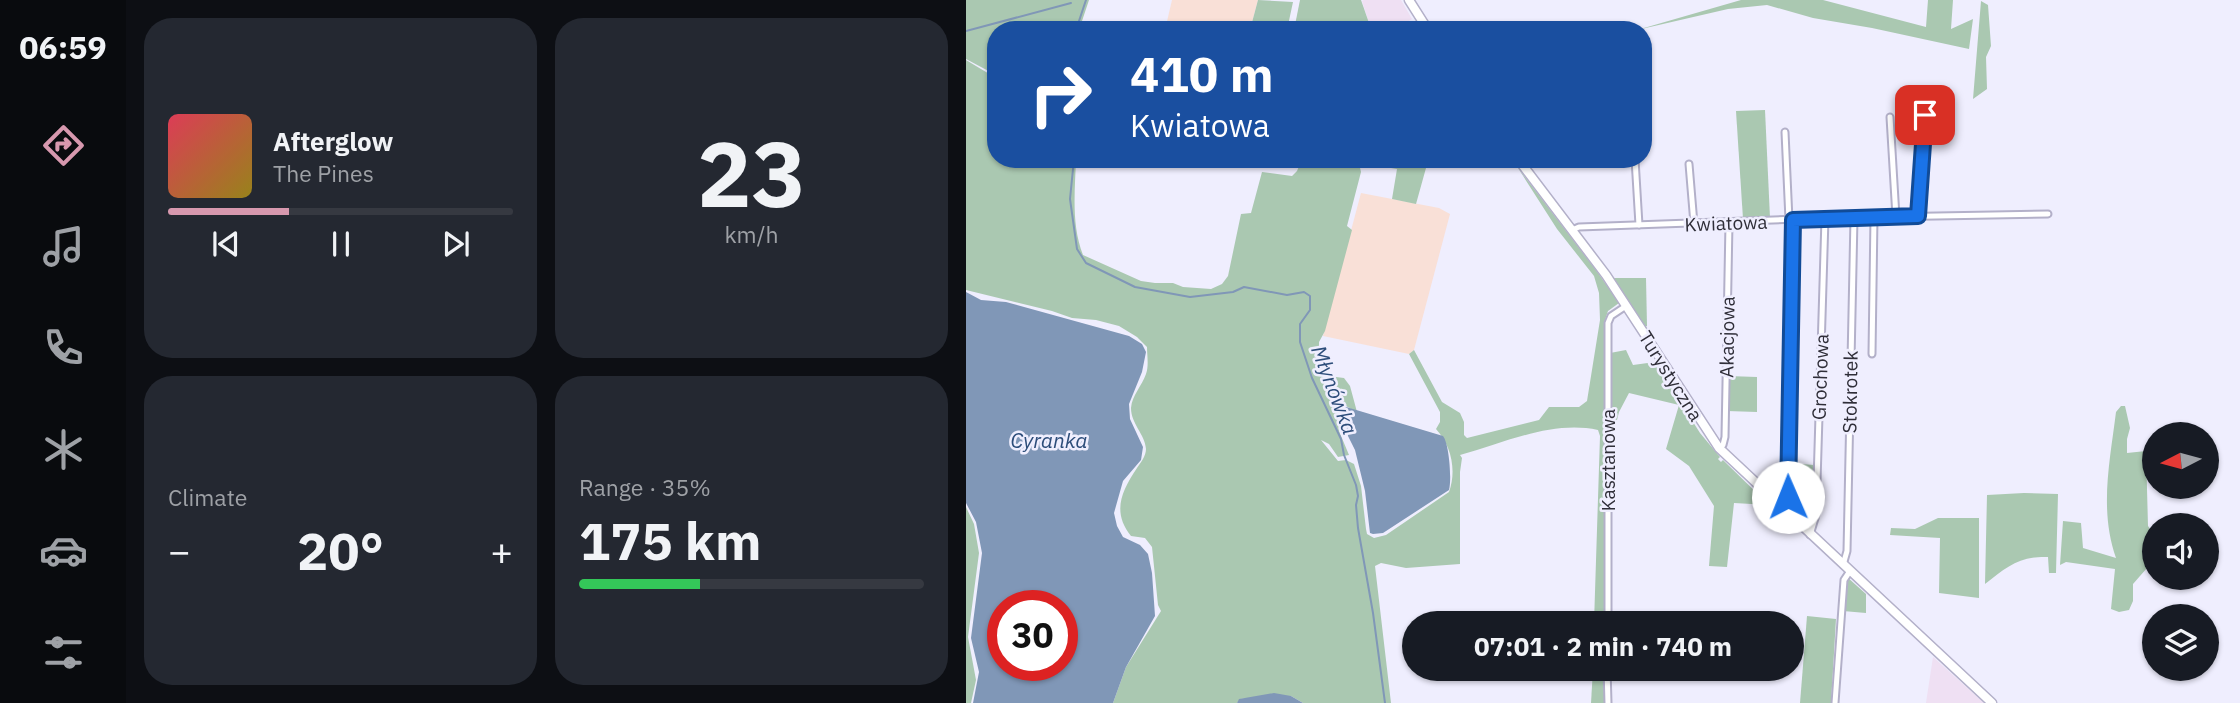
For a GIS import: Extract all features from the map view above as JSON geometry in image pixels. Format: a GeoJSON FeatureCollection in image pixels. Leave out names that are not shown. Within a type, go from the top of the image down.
{"type":"FeatureCollection","features":[{"type":"Feature","properties":{"kind":"main road"},"geometry":{"type":"LineString","coordinates":[[1409,0],[1422,21]]}},
{"type":"Feature","properties":{"kind":"main road","name":"Turystyczna"},"geometry":{"type":"LineString","coordinates":[[1525,168],[1626,306],[1719,448],[1992,703]]}},
{"type":"Feature","properties":{"kind":"street"},"geometry":{"type":"LineString","coordinates":[[1918,216],[1925,115]]}},
{"type":"Feature","properties":{"kind":"street"},"geometry":{"type":"LineString","coordinates":[[1890,117],[1896,217]]}},
{"type":"Feature","properties":{"kind":"street"},"geometry":{"type":"LineString","coordinates":[[1783,510],[1788,497],[1791,220],[1785,132]]}},
{"type":"Feature","properties":{"kind":"street"},"geometry":{"type":"LineString","coordinates":[[1689,164],[1694,224]]}},
{"type":"Feature","properties":{"kind":"street"},"geometry":{"type":"LineString","coordinates":[[1636,168],[1639,225]]}},
{"type":"Feature","properties":{"kind":"street","name":"Kwiatowa"},"geometry":{"type":"LineString","coordinates":[[1572,230],[1579,227],[1825,218],[2049,214]]}},
{"type":"Feature","properties":{"kind":"street"},"geometry":{"type":"LineString","coordinates":[[1872,355],[1874,217]]}},
{"type":"Feature","properties":{"kind":"street","name":"Grochowa"},"geometry":{"type":"LineString","coordinates":[[1810,535],[1816,514],[1825,218]]}},
{"type":"Feature","properties":{"kind":"street","name":"Stokrotek"},"geometry":{"type":"LineString","coordinates":[[1846,568],[1854,218]]}},
{"type":"Feature","properties":{"kind":"street","name":"Akacjowa"},"geometry":{"type":"LineString","coordinates":[[1719,448],[1725,438],[1729,223]]}},
{"type":"Feature","properties":{"kind":"street","name":"Kasztanowa"},"geometry":{"type":"LineString","coordinates":[[1608,611],[1608,323],[1611,316],[1626,306]]}},
{"type":"Feature","properties":{"kind":"street"},"geometry":{"type":"LineString","coordinates":[[1835,703],[1846,568]]}},
{"type":"Feature","properties":{"kind":"street"},"geometry":{"type":"LineString","coordinates":[[1608,681],[1608,703]]}},
{"type":"Feature","properties":{"kind":"shaded area"},"geometry":{"type":"Polygon","coordinates":[[[1172,0],[1258,0],[1252,21],[1167,21],[1172,0]]]}},
{"type":"Feature","properties":{"kind":"shaded area"},"geometry":{"type":"Polygon","coordinates":[[[1401,0],[1412,19],[1368,21],[1362,1],[1401,0]]]}},
{"type":"Feature","properties":{"kind":"shaded area"},"geometry":{"type":"Polygon","coordinates":[[[1361,193],[1439,208],[1450,214],[1414,350],[1409,354],[1323,336],[1361,193]]]}},
{"type":"Feature","properties":{"kind":"shaded area"},"geometry":{"type":"Polygon","coordinates":[[[1933,657],[1984,703],[1926,703],[1933,657]]]}},
{"type":"Feature","properties":{"kind":"green space"},"geometry":{"type":"Polygon","coordinates":[[[966,0],[1089,0],[1082,21],[987,21],[987,70],[966,59],[966,0]]]}},
{"type":"Feature","properties":{"kind":"green space"},"geometry":{"type":"Polygon","coordinates":[[[1258,0],[1293,2],[1289,21],[1252,21],[1258,0]]]}},
{"type":"Feature","properties":{"kind":"green space"},"geometry":{"type":"Polygon","coordinates":[[[1300,0],[1361,0],[1368,21],[1296,21],[1300,0]]]}},
{"type":"Feature","properties":{"kind":"green space"},"geometry":{"type":"Polygon","coordinates":[[[1741,0],[1823,0],[1926,27],[1928,0],[1953,0],[1951,29],[1973,19],[1969,49],[1813,18],[1767,5],[1728,9],[1652,26],[1741,0]]]}},
{"type":"Feature","properties":{"kind":"green space"},"geometry":{"type":"Polygon","coordinates":[[[1981,1],[1988,5],[1991,46],[1986,57],[1987,89],[1973,99],[1981,1]]]}},
{"type":"Feature","properties":{"kind":"green space"},"geometry":{"type":"Polygon","coordinates":[[[966,60],[987,73],[987,168],[1076,168],[1075,219],[1083,255],[1141,281],[1211,289],[1222,284],[1228,276],[1241,214],[1251,213],[1262,172],[1292,176],[1298,168],[1360,168],[1347,226],[1352,230],[1325,331],[1319,342],[1319,352],[1328,376],[1344,378],[1350,386],[1357,412],[1346,406],[1339,431],[1349,455],[1338,457],[1329,444],[1321,440],[1338,461],[1346,460],[1354,464],[1361,486],[1367,534],[1374,538],[1386,535],[1449,492],[1451,484],[1449,450],[1436,429],[1440,422],[1440,412],[1409,354],[1414,350],[1442,402],[1460,413],[1467,438],[1539,420],[1549,407],[1579,407],[1587,401],[1600,320],[1599,293],[1594,276],[1557,229],[1518,168],[1619,303],[1608,311],[1604,323],[1604,611],[1594,611],[1600,436],[1598,430],[1581,428],[1546,430],[1460,455],[1460,564],[1406,568],[1381,563],[1375,566],[1391,703],[1303,703],[1291,696],[1240,699],[1237,703],[1113,703],[1126,667],[1161,611],[1158,605],[1152,547],[1145,538],[1131,536],[1120,510],[1127,485],[1146,452],[1131,408],[1147,371],[1147,347],[1119,326],[1072,318],[966,290],[966,60]]]}},
{"type":"Feature","properties":{"kind":"green space"},"geometry":{"type":"Polygon","coordinates":[[[1765,110],[1770,218],[1743,219],[1736,111],[1765,110]]]}},
{"type":"Feature","properties":{"kind":"green space"},"geometry":{"type":"Polygon","coordinates":[[[1391,168],[1426,168],[1416,204],[1392,199],[1397,169],[1391,168]]]}},
{"type":"Feature","properties":{"kind":"green space"},"geometry":{"type":"Polygon","coordinates":[[[1613,278],[1646,278],[1647,326],[1643,328],[1613,278]]]}},
{"type":"Feature","properties":{"kind":"green space"},"geometry":{"type":"Polygon","coordinates":[[[1626,350],[1633,365],[1655,362],[1700,433],[1720,457],[1718,459],[1721,462],[1723,460],[1769,505],[1734,503],[1727,567],[1709,566],[1714,506],[1689,466],[1666,449],[1679,405],[1629,393],[1619,412],[1612,440],[1610,353],[1626,350]]]}},
{"type":"Feature","properties":{"kind":"green space"},"geometry":{"type":"Polygon","coordinates":[[[1728,376],[1757,377],[1757,412],[1727,411],[1728,376]]]}},
{"type":"Feature","properties":{"kind":"green space"},"geometry":{"type":"Polygon","coordinates":[[[2121,406],[2125,406],[2130,428],[2127,453],[2142,451],[2142,499],[2147,499],[2148,513],[2142,513],[2142,574],[2133,584],[2133,601],[2129,610],[2119,612],[2111,609],[2115,569],[2066,562],[2060,565],[2063,521],[2081,523],[2083,548],[2116,558],[2108,522],[2107,485],[2116,412],[2121,406]]]}},
{"type":"Feature","properties":{"kind":"green space"},"geometry":{"type":"Polygon","coordinates":[[[1789,463],[1814,465],[1811,530],[1786,508],[1789,502],[1789,463]]]}},
{"type":"Feature","properties":{"kind":"green space"},"geometry":{"type":"Polygon","coordinates":[[[2058,494],[2056,573],[2049,573],[2048,557],[2029,558],[2007,568],[1985,584],[1987,495],[2058,494]]]}},
{"type":"Feature","properties":{"kind":"green space"},"geometry":{"type":"Polygon","coordinates":[[[966,507],[974,524],[979,553],[968,637],[976,680],[971,703],[966,703],[966,507]]]}},
{"type":"Feature","properties":{"kind":"green space"},"geometry":{"type":"Polygon","coordinates":[[[1938,518],[1979,518],[1979,598],[1939,593],[1940,538],[1890,535],[1891,528],[1915,529],[1938,518]]]}},
{"type":"Feature","properties":{"kind":"green space"},"geometry":{"type":"Polygon","coordinates":[[[1847,577],[1866,594],[1866,613],[1843,611],[1847,577]]]}},
{"type":"Feature","properties":{"kind":"green space"},"geometry":{"type":"Polygon","coordinates":[[[1807,616],[1836,619],[1831,703],[1800,703],[1802,681],[1804,681],[1807,616]]]}},
{"type":"Feature","properties":{"kind":"green space"},"geometry":{"type":"Polygon","coordinates":[[[1592,681],[1604,681],[1604,703],[1591,703],[1592,681]]]}},
{"type":"Feature","properties":{"kind":"water","name":"Cyranka"},"geometry":{"type":"Polygon","coordinates":[[[966,292],[981,300],[1006,302],[1129,336],[1142,344],[1146,352],[1142,372],[1129,404],[1130,419],[1143,447],[1141,460],[1123,481],[1114,513],[1123,537],[1140,545],[1148,554],[1155,616],[1126,667],[1113,703],[973,703],[979,672],[971,638],[982,553],[976,522],[966,503],[966,292]]]}},
{"type":"Feature","properties":{"kind":"water"},"geometry":{"type":"Polygon","coordinates":[[[1343,406],[1443,436],[1449,462],[1449,490],[1383,533],[1370,533],[1365,491],[1355,450],[1348,436],[1343,406]]]}},
{"type":"Feature","properties":{"kind":"water"},"geometry":{"type":"Polygon","coordinates":[[[1274,693],[1291,696],[1303,703],[1237,703],[1239,699],[1274,693]]]}},
{"type":"Feature","properties":{"kind":"waterway","name":"Młynówka"},"geometry":{"type":"LineString","coordinates":[[1079,21],[1086,0]]}},
{"type":"Feature","properties":{"kind":"waterway"},"geometry":{"type":"LineString","coordinates":[[1004,21],[1071,3]]}},
{"type":"Feature","properties":{"kind":"waterway"},"geometry":{"type":"LineString","coordinates":[[966,31],[987,25]]}},
{"type":"Feature","properties":{"kind":"waterway","name":"Młynówka"},"geometry":{"type":"LineString","coordinates":[[1073,168],[1070,199],[1077,249],[1086,263],[1135,287],[1190,297],[1233,292],[1244,287],[1287,295],[1304,292],[1310,296],[1310,310],[1300,324],[1300,342],[1312,378],[1341,439],[1344,455],[1356,485],[1358,528],[1385,703]]}},
{"type":"Feature","properties":{"kind":"route"},"geometry":{"type":"LineString","coordinates":[[1788,497],[1793,220],[1918,216],[1925,115]]}}]}
